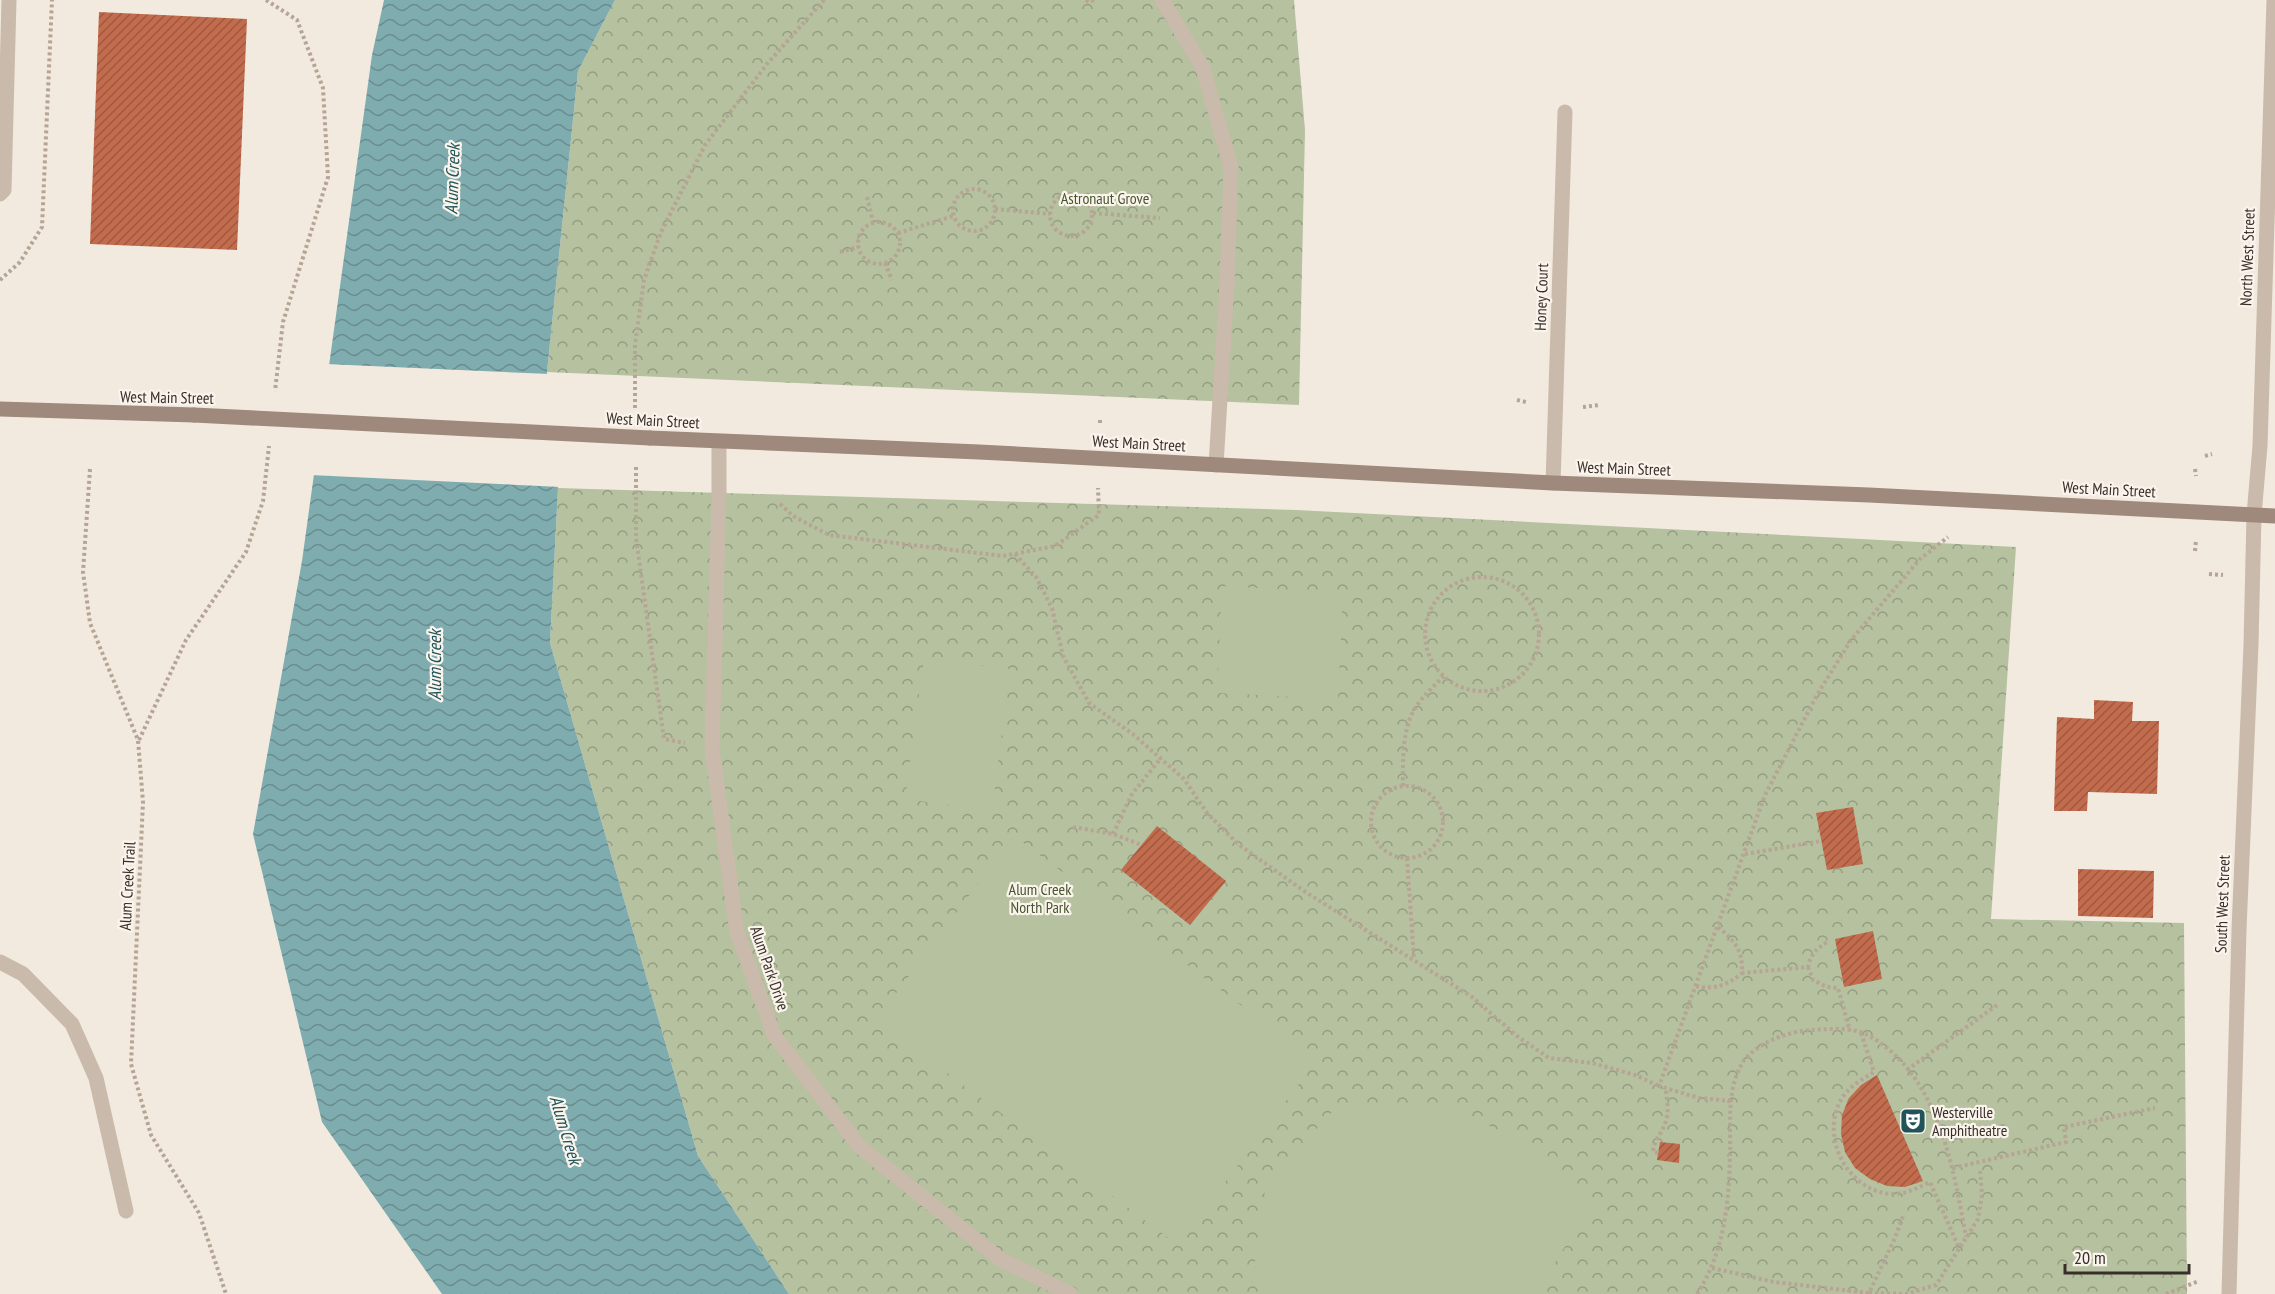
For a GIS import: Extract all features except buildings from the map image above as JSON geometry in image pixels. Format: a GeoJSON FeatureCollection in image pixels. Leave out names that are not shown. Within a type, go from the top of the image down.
{"type":"FeatureCollection","features":[{"type":"Feature","properties":{"kind":"main road","name":"West Main Street"},"geometry":{"type":"LineString","coordinates":[[0,409],[194,415],[718,442],[979,452],[1553,483],[1869,495],[2275,516]]}},
{"type":"Feature","properties":{"kind":"street"},"geometry":{"type":"LineString","coordinates":[[0,194],[4,190],[9,0]]}},
{"type":"Feature","properties":{"kind":"street"},"geometry":{"type":"LineString","coordinates":[[1162,0],[1203,68],[1231,166],[1227,283],[1216,465]]}},
{"type":"Feature","properties":{"kind":"street","name":"North West Street"},"geometry":{"type":"LineString","coordinates":[[2254,515],[2260,446],[2274,0]]}},
{"type":"Feature","properties":{"kind":"street","name":"Honey Court"},"geometry":{"type":"LineString","coordinates":[[1553,483],[1565,112]]}},
{"type":"Feature","properties":{"kind":"street","name":"Alum Park Drive"},"geometry":{"type":"LineString","coordinates":[[718,442],[719,492],[712,749],[737,932],[774,1035],[860,1146],[1000,1259],[1071,1294]]}},
{"type":"Feature","properties":{"kind":"street","name":"South West Street"},"geometry":{"type":"LineString","coordinates":[[2228,1287],[2254,515]]}},
{"type":"Feature","properties":{"kind":"street"},"geometry":{"type":"LineString","coordinates":[[0,962],[23,974],[72,1024],[96,1078],[126,1211]]}},
{"type":"Feature","properties":{"kind":"path"},"geometry":{"type":"LineString","coordinates":[[0,280],[21,262],[42,227],[52,0]]}},
{"type":"Feature","properties":{"kind":"path"},"geometry":{"type":"LineString","coordinates":[[266,0],[297,20],[323,88],[328,177],[283,322],[274,400]]}},
{"type":"Feature","properties":{"kind":"path"},"geometry":{"type":"LineString","coordinates":[[635,413],[635,345],[644,280],[661,232],[705,146],[767,64],[824,0]]}},
{"type":"Feature","properties":{"kind":"path"},"geometry":{"type":"LineString","coordinates":[[1086,0],[1089,2],[1094,0]]}},
{"type":"Feature","properties":{"kind":"path"},"geometry":{"type":"LineString","coordinates":[[970,188],[985,191],[994,202],[995,209],[991,222],[981,230],[967,230],[961,227],[954,216],[954,202],[958,196],[970,188]]}},
{"type":"Feature","properties":{"kind":"path"},"geometry":{"type":"LineString","coordinates":[[1067,194],[1081,196],[1087,200],[1093,213],[1091,225],[1087,231],[1082,235],[1069,237],[1057,232],[1050,214],[1055,201],[1067,194]]}},
{"type":"Feature","properties":{"kind":"path"},"geometry":{"type":"LineString","coordinates":[[867,197],[873,222]]}},
{"type":"Feature","properties":{"kind":"path"},"geometry":{"type":"LineString","coordinates":[[995,209],[1050,214]]}},
{"type":"Feature","properties":{"kind":"path"},"geometry":{"type":"LineString","coordinates":[[1093,213],[1160,218]]}},
{"type":"Feature","properties":{"kind":"path"},"geometry":{"type":"LineString","coordinates":[[898,233],[954,216]]}},
{"type":"Feature","properties":{"kind":"path"},"geometry":{"type":"LineString","coordinates":[[873,222],[885,222],[895,228],[900,239],[899,251],[895,257],[885,263],[868,261],[863,258],[858,247],[862,229],[873,222]]}},
{"type":"Feature","properties":{"kind":"path"},"geometry":{"type":"LineString","coordinates":[[840,252],[858,247]]}},
{"type":"Feature","properties":{"kind":"path"},"geometry":{"type":"LineString","coordinates":[[885,263],[891,280]]}},
{"type":"Feature","properties":{"kind":"path"},"geometry":{"type":"LineString","coordinates":[[1582,407],[1600,405]]}},
{"type":"Feature","properties":{"kind":"path"},"geometry":{"type":"LineString","coordinates":[[1100,417],[1100,423]]}},
{"type":"Feature","properties":{"kind":"path"},"geometry":{"type":"LineString","coordinates":[[138,741],[186,640],[246,552],[262,501],[269,445]]}},
{"type":"Feature","properties":{"kind":"path"},"geometry":{"type":"LineString","coordinates":[[2205,456],[2212,454]]}},
{"type":"Feature","properties":{"kind":"path"},"geometry":{"type":"LineString","coordinates":[[636,459],[636,538],[664,739],[712,749]]}},
{"type":"Feature","properties":{"kind":"path","name":"Alum Creek Trail"},"geometry":{"type":"LineString","coordinates":[[90,469],[83,572],[90,623],[138,741],[143,802],[130,1064],[151,1135],[199,1213],[226,1294]]}},
{"type":"Feature","properties":{"kind":"path"},"geometry":{"type":"LineString","coordinates":[[2195,469],[2196,476]]}},
{"type":"Feature","properties":{"kind":"path"},"geometry":{"type":"LineString","coordinates":[[780,504],[793,516],[829,535],[1003,556],[1055,546],[1099,515],[1098,496]]}},
{"type":"Feature","properties":{"kind":"path"},"geometry":{"type":"LineString","coordinates":[[1659,1086],[1766,795],[1817,695],[1851,640],[1920,559],[1948,537]]}},
{"type":"Feature","properties":{"kind":"path"},"geometry":{"type":"LineString","coordinates":[[2195,550],[2196,540]]}},
{"type":"Feature","properties":{"kind":"path"},"geometry":{"type":"LineString","coordinates":[[1015,554],[1036,578],[1052,608],[1063,656],[1089,703],[1134,735],[1184,779],[1208,813],[1238,844],[1304,891],[1472,997],[1517,1036],[1549,1058],[1592,1063],[1635,1075],[1659,1086],[1700,1098],[1731,1101]]}},
{"type":"Feature","properties":{"kind":"path"},"geometry":{"type":"LineString","coordinates":[[2209,574],[2225,575]]}},
{"type":"Feature","properties":{"kind":"path"},"geometry":{"type":"LineString","coordinates":[[1482,577],[1501,580],[1518,589],[1531,604],[1538,622],[1539,641],[1534,659],[1523,674],[1509,685],[1492,690],[1473,691],[1455,685],[1444,676],[1430,658],[1425,640],[1426,622],[1433,604],[1446,590],[1463,580],[1482,577]]}},
{"type":"Feature","properties":{"kind":"path"},"geometry":{"type":"LineString","coordinates":[[1403,786],[1404,753],[1411,717],[1425,695],[1444,676]]}},
{"type":"Feature","properties":{"kind":"path"},"geometry":{"type":"LineString","coordinates":[[1113,834],[1132,794],[1161,758]]}},
{"type":"Feature","properties":{"kind":"path"},"geometry":{"type":"LineString","coordinates":[[1403,786],[1414,786],[1432,796],[1439,805],[1443,825],[1435,845],[1427,852],[1407,858],[1388,853],[1381,846],[1375,838],[1371,819],[1378,801],[1394,789],[1403,786]]}},
{"type":"Feature","properties":{"kind":"path"},"geometry":{"type":"LineString","coordinates":[[1073,827],[1113,834],[1142,845]]}},
{"type":"Feature","properties":{"kind":"path"},"geometry":{"type":"LineString","coordinates":[[1744,855],[1821,841]]}},
{"type":"Feature","properties":{"kind":"path"},"geometry":{"type":"LineString","coordinates":[[1407,858],[1414,959]]}},
{"type":"Feature","properties":{"kind":"path"},"geometry":{"type":"LineString","coordinates":[[1718,927],[1733,939],[1740,951],[1742,973]]}},
{"type":"Feature","properties":{"kind":"path"},"geometry":{"type":"LineString","coordinates":[[1829,941],[1810,955],[1808,966],[1813,980],[1827,987],[1838,988],[1850,1031]]}},
{"type":"Feature","properties":{"kind":"path"},"geometry":{"type":"LineString","coordinates":[[1696,986],[1708,988],[1728,984],[1742,973],[1808,966]]}},
{"type":"Feature","properties":{"kind":"path"},"geometry":{"type":"LineString","coordinates":[[1907,1071],[1997,1005]]}},
{"type":"Feature","properties":{"kind":"path"},"geometry":{"type":"LineString","coordinates":[[1697,1294],[1712,1268],[1725,1224],[1730,1159],[1731,1093],[1744,1061],[1767,1042],[1796,1031],[1839,1028],[1868,1034],[1890,1048],[1933,1111],[1953,1168],[1966,1237]]}},
{"type":"Feature","properties":{"kind":"path"},"geometry":{"type":"LineString","coordinates":[[1861,1033],[1874,1072],[1857,1082],[1842,1098],[1835,1116],[1834,1137],[1840,1156],[1847,1170],[1859,1183],[1876,1191],[1892,1194],[1907,1193],[1930,1182],[1959,1248]]}},
{"type":"Feature","properties":{"kind":"path"},"geometry":{"type":"LineString","coordinates":[[1658,1154],[1653,1152],[1654,1143],[1667,1117],[1666,1088]]}},
{"type":"Feature","properties":{"kind":"path"},"geometry":{"type":"LineString","coordinates":[[1953,1168],[2066,1142],[2064,1126],[2155,1108]]}},
{"type":"Feature","properties":{"kind":"path"},"geometry":{"type":"LineString","coordinates":[[1712,1268],[1774,1282],[1869,1293],[1906,1294],[1936,1285],[1978,1219],[1982,1195],[1980,1169]]}},
{"type":"Feature","properties":{"kind":"path"},"geometry":{"type":"LineString","coordinates":[[1869,1293],[1895,1238],[1902,1216]]}},
{"type":"Feature","properties":{"kind":"path"},"geometry":{"type":"LineString","coordinates":[[2166,1294],[2198,1281],[2228,1287]]}},
{"type":"Feature","properties":{"kind":"green space","name":"Astronaut Grove"},"geometry":{"type":"Polygon","coordinates":[[[615,0],[1294,0],[1305,130],[1299,405],[547,372],[578,71],[615,0]]]}},
{"type":"Feature","properties":{"kind":"green space","name":"Alum Creek North Park"},"geometry":{"type":"Polygon","coordinates":[[[558,488],[1296,510],[2016,547],[1991,919],[2184,923],[2187,1294],[789,1294],[698,1156],[550,643],[558,488]]]}},
{"type":"Feature","properties":{"kind":"green space"},"geometry":{"type":"Polygon","coordinates":[[[1222,586],[1343,593],[1338,699],[1217,693],[1222,586]]]}},
{"type":"Feature","properties":{"kind":"green space"},"geometry":{"type":"Polygon","coordinates":[[[924,658],[1010,669],[992,811],[905,799],[924,658]]]}},
{"type":"Feature","properties":{"kind":"green space"},"geometry":{"type":"Polygon","coordinates":[[[1014,836],[1316,1061],[1178,1245],[876,1020],[1014,836]]]}},
{"type":"Feature","properties":{"kind":"green space"},"geometry":{"type":"Polygon","coordinates":[[[1435,1102],[1542,1149],[1590,1207],[1535,1294],[1277,1294],[1252,1283],[1266,1184],[1332,1112],[1435,1102]]]}},
{"type":"Feature","properties":{"kind":"water","name":"Alum Creek"},"geometry":{"type":"Polygon","coordinates":[[[384,0],[615,0],[578,71],[547,372],[558,488],[550,643],[698,1156],[789,1294],[442,1294],[322,1122],[253,834],[302,561],[372,55],[384,0]]]}},
{"type":"Feature","properties":{"kind":"pier"},"geometry":{"type":"Polygon","coordinates":[[[326,364],[550,374],[560,487],[310,475],[326,364]]]}},
{"type":"Feature","properties":{"kind":"place","name":"Westerville Amphitheatre"},"geometry":{"type":"Point","coordinates":[1913,1121]}}]}
